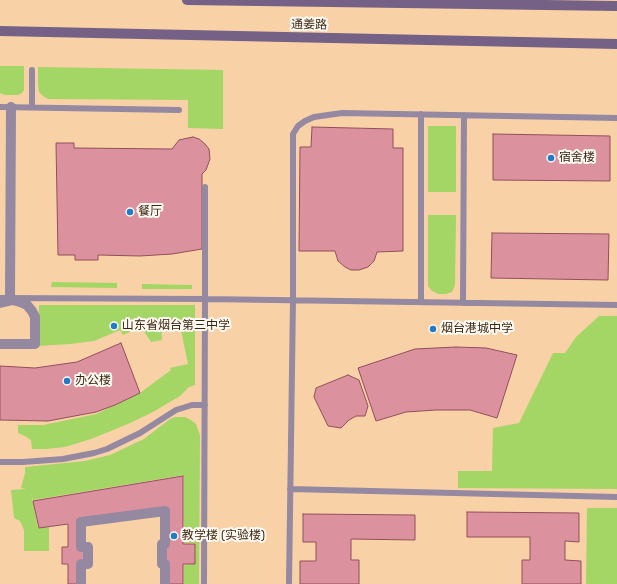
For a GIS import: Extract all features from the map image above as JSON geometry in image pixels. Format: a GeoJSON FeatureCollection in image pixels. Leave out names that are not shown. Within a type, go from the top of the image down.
{"type":"FeatureCollection","features":[{"type":"Feature","properties":{"kind":"street","name":"通姜路"},"geometry":{"type":"LineString","coordinates":[[187,0],[617,6]]}},
{"type":"Feature","properties":{"kind":"street","name":"通姜路"},"geometry":{"type":"LineString","coordinates":[[0,31],[617,44]]}},
{"type":"Feature","properties":{"kind":"street"},"geometry":{"type":"LineString","coordinates":[[5,298],[11,107]]}},
{"type":"Feature","properties":{"kind":"street"},"geometry":{"type":"LineString","coordinates":[[0,303],[12,300],[20,302],[27,305],[35,317],[35,344],[0,344]]}},
{"type":"Feature","properties":{"kind":"street"},"geometry":{"type":"LineString","coordinates":[[81,584],[81,564],[88,564],[88,546],[81,546],[81,522],[165,511],[165,544],[162,544],[162,564],[165,564],[165,584]]}},
{"type":"Feature","properties":{"kind":"lane"},"geometry":{"type":"LineString","coordinates":[[32,70],[32,107]]}},
{"type":"Feature","properties":{"kind":"lane"},"geometry":{"type":"LineString","coordinates":[[0,107],[179,110]]}},
{"type":"Feature","properties":{"kind":"lane"},"geometry":{"type":"LineString","coordinates":[[288,584],[293,300],[293,134],[298,126],[314,117],[334,113],[617,118]]}},
{"type":"Feature","properties":{"kind":"lane"},"geometry":{"type":"LineString","coordinates":[[421,114],[421,302]]}},
{"type":"Feature","properties":{"kind":"lane"},"geometry":{"type":"LineString","coordinates":[[463,303],[464,115]]}},
{"type":"Feature","properties":{"kind":"lane"},"geometry":{"type":"LineString","coordinates":[[204,584],[205,187]]}},
{"type":"Feature","properties":{"kind":"lane"},"geometry":{"type":"LineString","coordinates":[[5,298],[293,300],[617,305]]}},
{"type":"Feature","properties":{"kind":"lane"},"geometry":{"type":"LineString","coordinates":[[0,462],[63,459],[94,453],[140,433],[176,410],[192,405],[205,404]]}},
{"type":"Feature","properties":{"kind":"lane"},"geometry":{"type":"LineString","coordinates":[[290,489],[617,497]]}},
{"type":"Feature","properties":{"kind":"green space"},"geometry":{"type":"Polygon","coordinates":[[[0,66],[24,66],[24,90],[22,93],[18,95],[5,95],[0,93],[0,66]]]}},
{"type":"Feature","properties":{"kind":"green space"},"geometry":{"type":"Polygon","coordinates":[[[38,67],[223,70],[223,129],[188,128],[188,100],[48,99],[39,92],[38,67]]]}},
{"type":"Feature","properties":{"kind":"green space"},"geometry":{"type":"Polygon","coordinates":[[[428,126],[456,126],[456,192],[428,192],[428,126]]]}},
{"type":"Feature","properties":{"kind":"green space"},"geometry":{"type":"Polygon","coordinates":[[[428,215],[456,215],[455,285],[452,292],[446,294],[438,294],[432,291],[428,286],[428,215]]]}},
{"type":"Feature","properties":{"kind":"green space"},"geometry":{"type":"Polygon","coordinates":[[[52,282],[117,283],[117,288],[51,287],[52,282]]]}},
{"type":"Feature","properties":{"kind":"green space"},"geometry":{"type":"Polygon","coordinates":[[[142,284],[192,285],[192,289],[142,289],[142,284]]]}},
{"type":"Feature","properties":{"kind":"green space"},"geometry":{"type":"Polygon","coordinates":[[[39,305],[195,305],[195,385],[189,387],[180,396],[153,412],[91,439],[65,447],[32,449],[31,440],[18,433],[18,425],[43,425],[96,414],[140,393],[171,370],[170,368],[188,364],[179,321],[161,322],[162,340],[151,342],[141,327],[123,335],[120,330],[94,341],[38,346],[39,305]]]}},
{"type":"Feature","properties":{"kind":"green space"},"geometry":{"type":"Polygon","coordinates":[[[599,316],[617,316],[617,489],[458,488],[458,471],[492,471],[493,428],[519,423],[553,353],[565,353],[576,337],[599,316]]]}},
{"type":"Feature","properties":{"kind":"green space"},"geometry":{"type":"Polygon","coordinates":[[[175,417],[185,417],[191,420],[196,424],[200,435],[199,584],[184,584],[184,565],[195,564],[195,543],[184,543],[184,475],[33,500],[31,493],[38,528],[49,527],[49,551],[24,551],[24,530],[20,521],[14,518],[11,490],[26,489],[21,488],[25,467],[85,461],[110,455],[144,439],[170,419],[175,417]]]}},
{"type":"Feature","properties":{"kind":"green space"},"geometry":{"type":"Polygon","coordinates":[[[587,508],[617,508],[617,584],[586,584],[587,508]]]}},
{"type":"Feature","properties":{"kind":"building"},"geometry":{"type":"Polygon","coordinates":[[[312,127],[393,129],[393,148],[403,148],[403,251],[377,252],[374,261],[368,267],[359,270],[351,270],[338,261],[335,251],[299,251],[300,147],[311,147],[312,127]]]}},
{"type":"Feature","properties":{"kind":"building","name":"宿舍楼"},"geometry":{"type":"Polygon","coordinates":[[[493,134],[610,136],[610,181],[493,180],[493,134]]]}},
{"type":"Feature","properties":{"kind":"building","name":"餐厅"},"geometry":{"type":"Polygon","coordinates":[[[193,137],[199,139],[209,149],[210,159],[206,170],[202,174],[202,249],[172,254],[140,256],[98,255],[98,260],[75,260],[75,255],[58,255],[56,143],[74,143],[74,148],[172,149],[179,140],[193,137]]]}},
{"type":"Feature","properties":{"kind":"building"},"geometry":{"type":"Polygon","coordinates":[[[492,233],[609,234],[608,280],[491,278],[492,233]]]}},
{"type":"Feature","properties":{"kind":"building","name":"办公楼"},"geometry":{"type":"Polygon","coordinates":[[[121,343],[140,393],[96,412],[48,421],[0,420],[0,366],[35,368],[77,362],[121,343]]]}},
{"type":"Feature","properties":{"kind":"building"},"geometry":{"type":"Polygon","coordinates":[[[456,347],[486,348],[517,355],[497,418],[470,410],[436,410],[406,412],[376,421],[358,368],[415,349],[456,347]]]}},
{"type":"Feature","properties":{"kind":"building"},"geometry":{"type":"Polygon","coordinates":[[[348,375],[359,380],[368,406],[365,416],[356,416],[349,420],[341,428],[328,426],[314,397],[316,388],[348,375]]]}},
{"type":"Feature","properties":{"kind":"building","name":"教学楼 (实验楼)"},"geometry":{"type":"Polygon","coordinates":[[[183,476],[183,544],[195,544],[195,564],[183,564],[183,584],[165,584],[165,511],[81,522],[81,547],[88,547],[88,564],[81,564],[81,584],[68,584],[68,564],[62,564],[62,547],[68,547],[68,524],[39,528],[33,501],[183,476]]]}},
{"type":"Feature","properties":{"kind":"building"},"geometry":{"type":"Polygon","coordinates":[[[467,512],[579,513],[579,542],[565,541],[565,560],[581,561],[581,584],[522,584],[522,560],[530,560],[530,537],[467,537],[467,512]]]}},
{"type":"Feature","properties":{"kind":"building"},"geometry":{"type":"Polygon","coordinates":[[[303,514],[415,515],[415,540],[351,539],[351,560],[359,560],[359,584],[300,584],[300,561],[316,561],[316,542],[303,542],[303,514]]]}},
{"type":"Feature","properties":{"kind":"place","name":"宿舍楼"},"geometry":{"type":"Point","coordinates":[551,158]}},
{"type":"Feature","properties":{"kind":"place","name":"餐厅"},"geometry":{"type":"Point","coordinates":[130,212]}},
{"type":"Feature","properties":{"kind":"place","name":"山东省烟台第三中学"},"geometry":{"type":"Point","coordinates":[114,326]}},
{"type":"Feature","properties":{"kind":"place","name":"烟台港城中学"},"geometry":{"type":"Point","coordinates":[433,329]}},
{"type":"Feature","properties":{"kind":"place","name":"办公楼"},"geometry":{"type":"Point","coordinates":[67,381]}},
{"type":"Feature","properties":{"kind":"place","name":"教学楼 (实验楼)"},"geometry":{"type":"Point","coordinates":[174,536]}}]}
